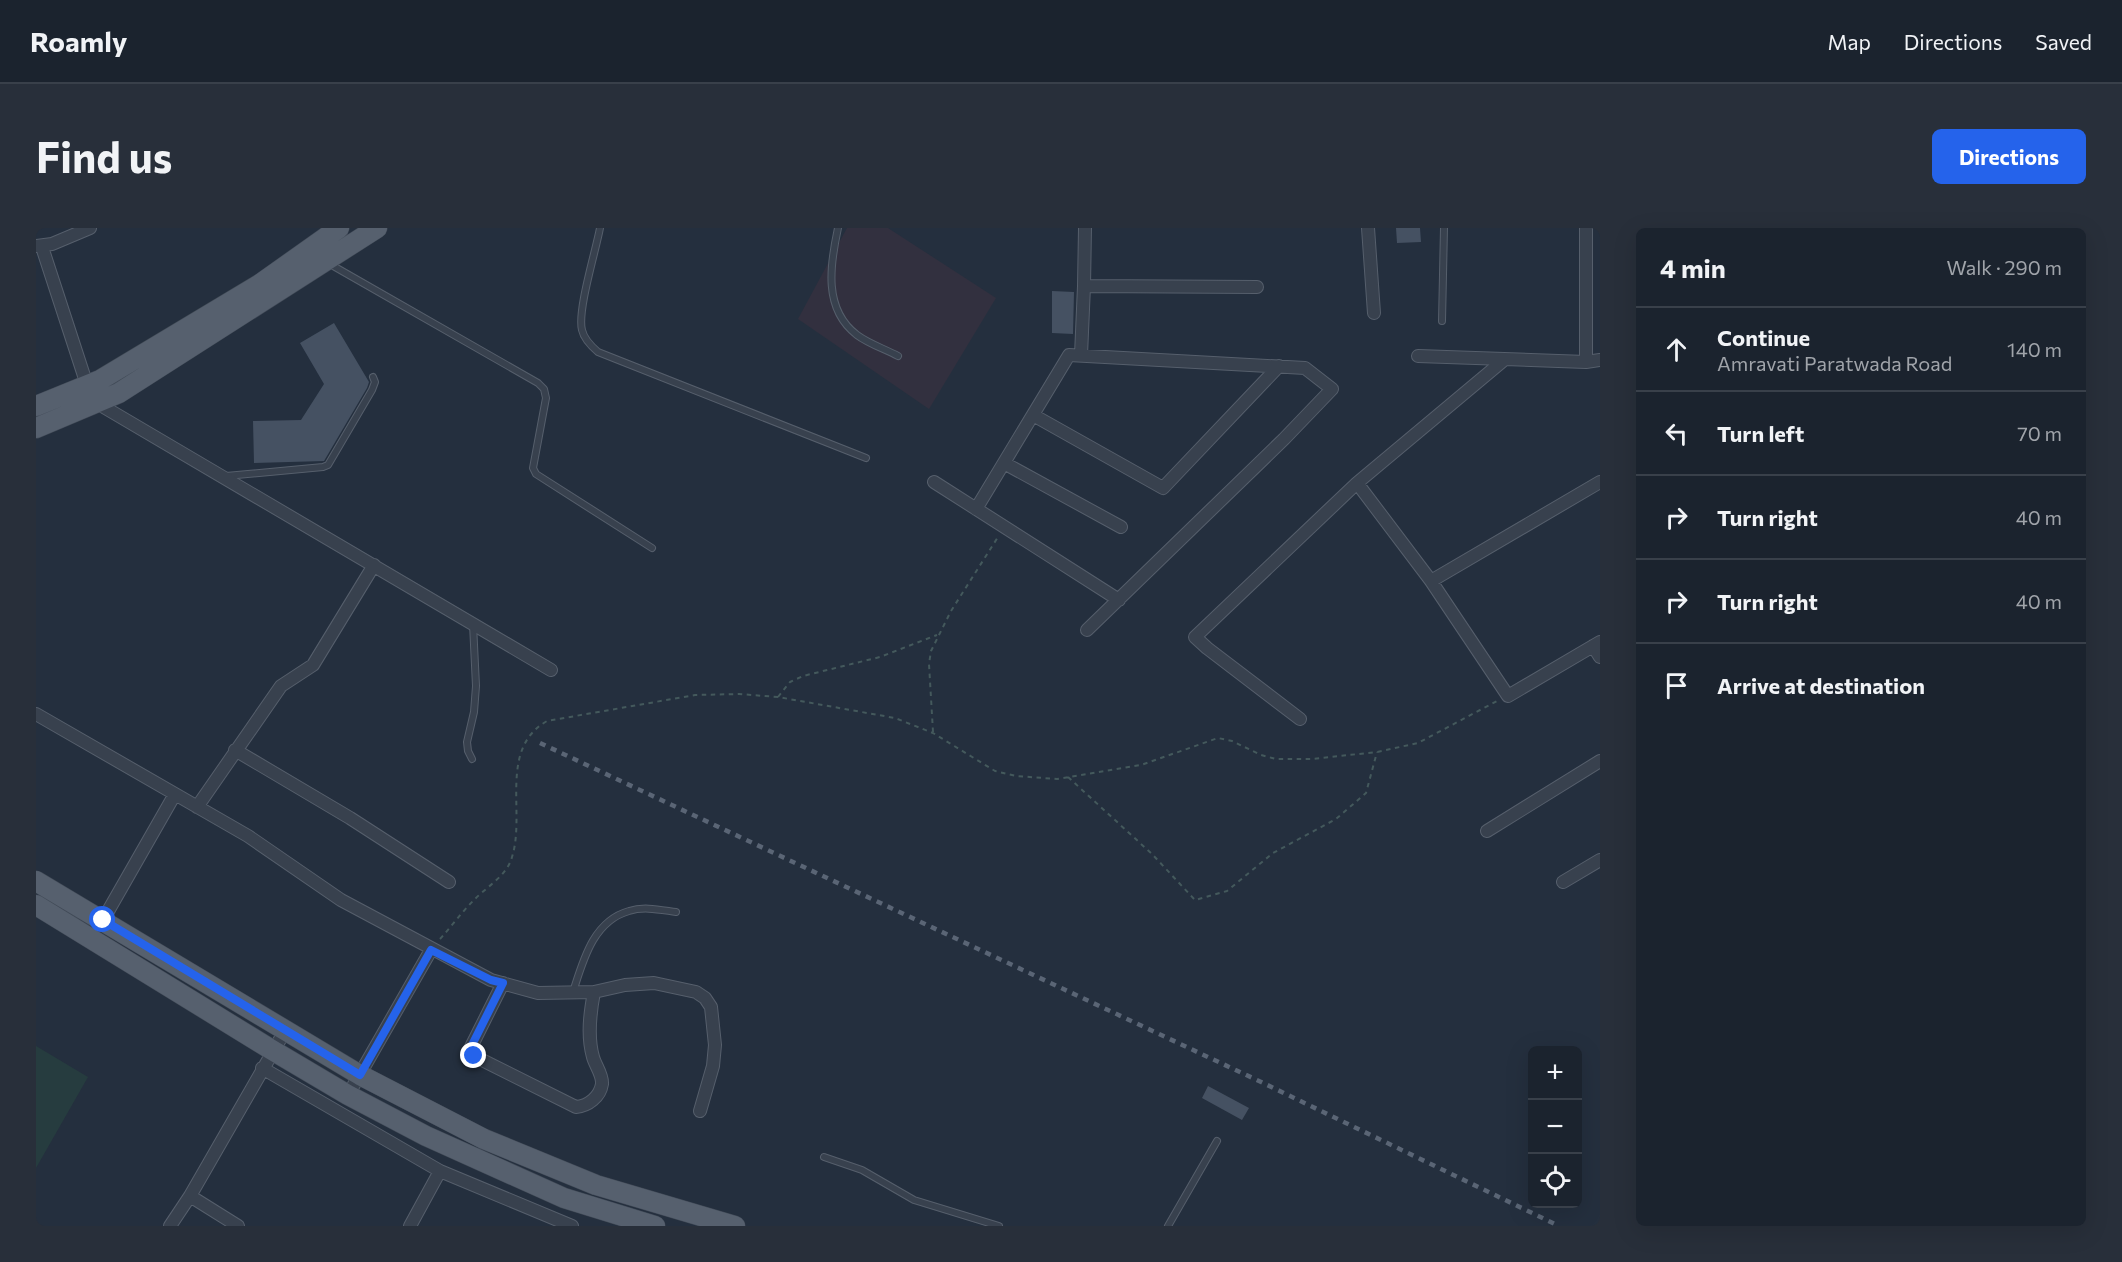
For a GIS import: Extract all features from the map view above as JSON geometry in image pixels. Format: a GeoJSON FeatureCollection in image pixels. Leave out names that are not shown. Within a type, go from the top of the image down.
{"type":"FeatureCollection","features":[{"type":"Feature","properties":{"kind":"main road"},"geometry":{"type":"LineString","coordinates":[[36,406],[100,380],[260,284],[339,228]]}},
{"type":"Feature","properties":{"kind":"main road"},"geometry":{"type":"LineString","coordinates":[[36,428],[119,393],[377,228]]}},
{"type":"Feature","properties":{"kind":"main road"},"geometry":{"type":"LineString","coordinates":[[36,880],[360,1075],[484,1138],[596,1185],[735,1226]]}},
{"type":"Feature","properties":{"kind":"main road"},"geometry":{"type":"LineString","coordinates":[[36,905],[272,1050],[348,1095],[426,1136],[564,1198],[655,1226]]}},
{"type":"Feature","properties":{"kind":"street"},"geometry":{"type":"LineString","coordinates":[[90,228],[39,246],[87,385],[97,403],[551,670]]}},
{"type":"Feature","properties":{"kind":"street"},"geometry":{"type":"LineString","coordinates":[[1081,356],[1085,228]]}},
{"type":"Feature","properties":{"kind":"street"},"geometry":{"type":"LineString","coordinates":[[1368,228],[1374,313]]}},
{"type":"Feature","properties":{"kind":"street"},"geometry":{"type":"LineString","coordinates":[[1586,228],[1586,362]]}},
{"type":"Feature","properties":{"kind":"street"},"geometry":{"type":"LineString","coordinates":[[1084,286],[1257,287]]}},
{"type":"Feature","properties":{"kind":"street"},"geometry":{"type":"LineString","coordinates":[[976,509],[1069,355],[1305,368],[1332,389],[1284,439],[1087,630]]}},
{"type":"Feature","properties":{"kind":"street"},"geometry":{"type":"LineString","coordinates":[[1418,356],[1586,362],[1600,360]]}},
{"type":"Feature","properties":{"kind":"street"},"geometry":{"type":"LineString","coordinates":[[1300,719],[1195,637],[1357,483],[1504,360]]}},
{"type":"Feature","properties":{"kind":"street"},"geometry":{"type":"LineString","coordinates":[[1033,416],[1163,488],[1280,366]]}},
{"type":"Feature","properties":{"kind":"street"},"geometry":{"type":"LineString","coordinates":[[1004,463],[1121,527]]}},
{"type":"Feature","properties":{"kind":"street"},"geometry":{"type":"LineString","coordinates":[[934,482],[1119,600]]}},
{"type":"Feature","properties":{"kind":"street"},"geometry":{"type":"LineString","coordinates":[[1431,581],[1600,482]]}},
{"type":"Feature","properties":{"kind":"street"},"geometry":{"type":"LineString","coordinates":[[1357,483],[1431,581],[1508,696],[1598,648]]}},
{"type":"Feature","properties":{"kind":"street"},"geometry":{"type":"LineString","coordinates":[[197,807],[281,686],[313,665],[374,565]]}},
{"type":"Feature","properties":{"kind":"street"},"geometry":{"type":"LineString","coordinates":[[36,714],[248,836],[341,900],[491,980],[538,993],[594,992],[625,985],[654,983],[696,992],[705,998],[711,1007],[715,1046],[713,1066],[700,1112]]}},
{"type":"Feature","properties":{"kind":"street"},"geometry":{"type":"LineString","coordinates":[[235,750],[350,818],[449,882]]}},
{"type":"Feature","properties":{"kind":"street"},"geometry":{"type":"LineString","coordinates":[[1487,831],[1600,761]]}},
{"type":"Feature","properties":{"kind":"street"},"geometry":{"type":"LineString","coordinates":[[103,920],[175,794]]}},
{"type":"Feature","properties":{"kind":"street"},"geometry":{"type":"LineString","coordinates":[[1563,882],[1600,860]]}},
{"type":"Feature","properties":{"kind":"street"},"geometry":{"type":"LineString","coordinates":[[348,1095],[431,950]]}},
{"type":"Feature","properties":{"kind":"street"},"geometry":{"type":"LineString","coordinates":[[503,983],[471,1047],[471,1052],[474,1056],[576,1107],[584,1107],[591,1102],[599,1092],[602,1082],[593,1057],[590,1036],[590,1015],[594,992]]}},
{"type":"Feature","properties":{"kind":"street"},"geometry":{"type":"LineString","coordinates":[[170,1226],[190,1196],[286,1029]]}},
{"type":"Feature","properties":{"kind":"street"},"geometry":{"type":"LineString","coordinates":[[262,1068],[440,1171],[572,1226]]}},
{"type":"Feature","properties":{"kind":"street"},"geometry":{"type":"LineString","coordinates":[[410,1226],[440,1171]]}},
{"type":"Feature","properties":{"kind":"street"},"geometry":{"type":"LineString","coordinates":[[190,1196],[238,1226]]}},
{"type":"Feature","properties":{"kind":"lane"},"geometry":{"type":"LineString","coordinates":[[600,228],[582,312],[582,329],[588,342],[598,352],[866,458]]}},
{"type":"Feature","properties":{"kind":"lane"},"geometry":{"type":"LineString","coordinates":[[838,228],[830,267],[835,306],[844,323],[859,336],[898,356]]}},
{"type":"Feature","properties":{"kind":"lane"},"geometry":{"type":"LineString","coordinates":[[1442,321],[1444,228]]}},
{"type":"Feature","properties":{"kind":"lane"},"geometry":{"type":"LineString","coordinates":[[307,250],[544,389],[546,398],[533,468],[536,474],[652,548]]}},
{"type":"Feature","properties":{"kind":"lane"},"geometry":{"type":"LineString","coordinates":[[222,477],[328,465],[372,390],[374,377]]}},
{"type":"Feature","properties":{"kind":"lane"},"geometry":{"type":"LineString","coordinates":[[472,759],[467,742],[474,712],[476,686],[473,624]]}},
{"type":"Feature","properties":{"kind":"lane"},"geometry":{"type":"LineString","coordinates":[[573,992],[586,952],[610,920],[629,911],[650,909],[676,912]]}},
{"type":"Feature","properties":{"kind":"lane"},"geometry":{"type":"LineString","coordinates":[[1168,1226],[1217,1141]]}},
{"type":"Feature","properties":{"kind":"lane"},"geometry":{"type":"LineString","coordinates":[[824,1157],[862,1170],[914,1200],[999,1226]]}},
{"type":"Feature","properties":{"kind":"path"},"geometry":{"type":"LineString","coordinates":[[933,733],[929,664],[931,651],[937,635],[1004,527]]}},
{"type":"Feature","properties":{"kind":"path"},"geometry":{"type":"LineString","coordinates":[[778,697],[790,682],[803,676],[880,657],[937,635]]}},
{"type":"Feature","properties":{"kind":"path"},"geometry":{"type":"LineString","coordinates":[[431,950],[473,901],[509,865],[515,839],[517,765],[531,735],[538,726],[547,721],[694,695],[739,694],[778,697],[895,718],[933,733],[995,771],[1039,779],[1068,777],[1140,765],[1218,738],[1232,741],[1261,755],[1276,759],[1312,759],[1377,752],[1418,742],[1508,696]]}},
{"type":"Feature","properties":{"kind":"path"},"geometry":{"type":"LineString","coordinates":[[1068,777],[1152,854],[1196,900],[1227,891],[1273,853],[1336,819],[1366,793],[1377,752]]}},
{"type":"Feature","properties":{"kind":"shaded area"},"geometry":{"type":"Polygon","coordinates":[[[847,228],[888,228],[996,298],[929,409],[798,319],[847,228]]]}},
{"type":"Feature","properties":{"kind":"green space"},"geometry":{"type":"Polygon","coordinates":[[[36,1046],[88,1077],[36,1168],[36,1046]]]}},
{"type":"Feature","properties":{"kind":"building"},"geometry":{"type":"Polygon","coordinates":[[[1396,228],[1420,228],[1421,242],[1397,243],[1396,228]]]}},
{"type":"Feature","properties":{"kind":"building"},"geometry":{"type":"Polygon","coordinates":[[[1052,291],[1074,292],[1073,334],[1052,333],[1052,291]]]}},
{"type":"Feature","properties":{"kind":"building"},"geometry":{"type":"Polygon","coordinates":[[[334,323],[369,382],[367,388],[324,461],[254,463],[253,421],[301,420],[324,384],[300,343],[334,323]]]}},
{"type":"Feature","properties":{"kind":"building"},"geometry":{"type":"Polygon","coordinates":[[[1208,1086],[1249,1108],[1242,1120],[1202,1098],[1208,1086]]]}},
{"type":"Feature","properties":{"kind":"railway"},"geometry":{"type":"LineString","coordinates":[[540,743],[1259,1081],[1559,1226]]}},
{"type":"Feature","properties":{"kind":"route"},"geometry":{"type":"LineString","coordinates":[[103,920],[360,1075],[431,950],[491,980],[503,983],[471,1047],[474,1056]]}}]}
